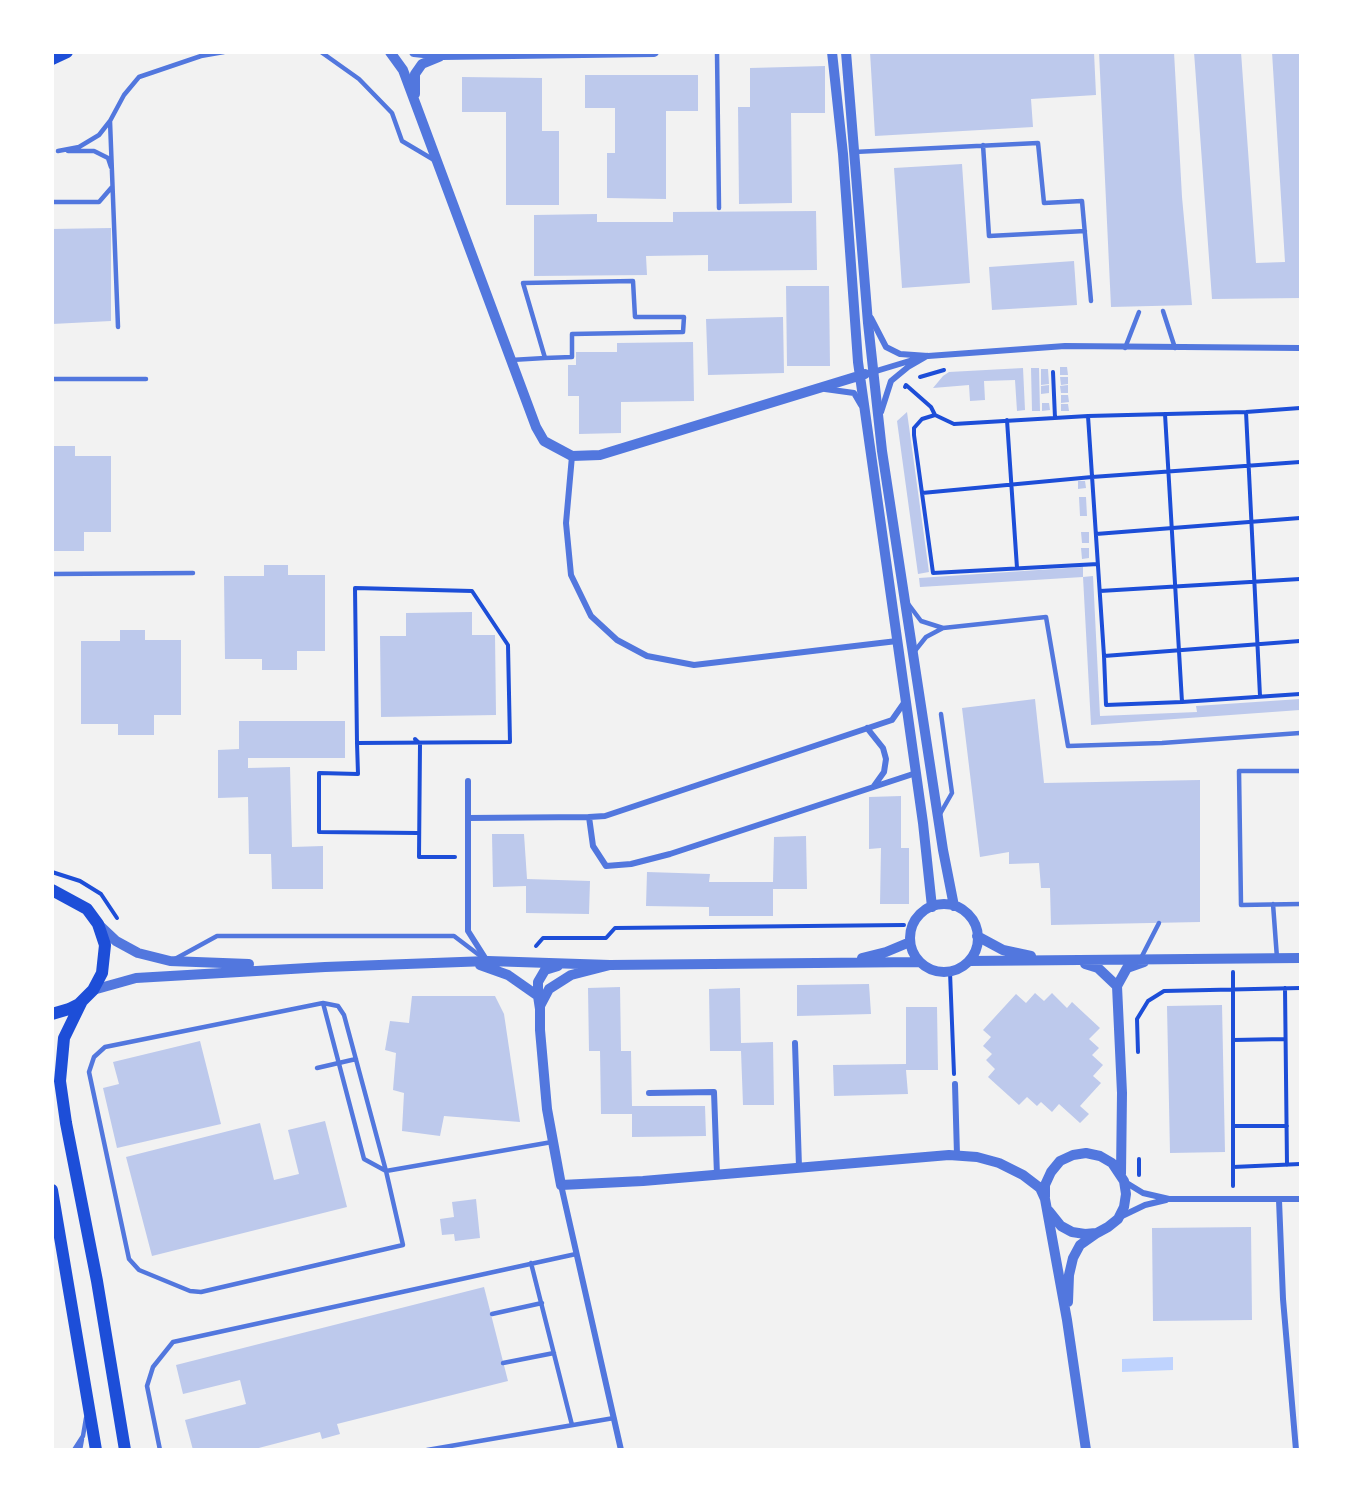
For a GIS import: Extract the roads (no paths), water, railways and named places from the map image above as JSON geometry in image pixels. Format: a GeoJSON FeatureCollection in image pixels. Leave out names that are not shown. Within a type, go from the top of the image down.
{"type":"FeatureCollection","features":[{"type":"Feature","properties":{"kind":"main road"},"geometry":{"type":"LineString","coordinates":[[52,59],[67,52]]}},
{"type":"Feature","properties":{"kind":"main road"},"geometry":{"type":"LineString","coordinates":[[52,1014],[69,1009],[93,990],[102,974],[105,945],[98,924],[87,909],[55,892]]}},
{"type":"Feature","properties":{"kind":"main road"},"geometry":{"type":"LineString","coordinates":[[82,1001],[64,1038],[60,1081],[125,1449]]}},
{"type":"Feature","properties":{"kind":"main road"},"geometry":{"type":"LineString","coordinates":[[52,1190],[96,1449]]}},
{"type":"Feature","properties":{"kind":"street"},"geometry":{"type":"LineString","coordinates":[[390,52],[403,70],[536,427],[544,441],[573,456],[600,455],[815,388],[928,356]]}},
{"type":"Feature","properties":{"kind":"street"},"geometry":{"type":"LineString","coordinates":[[414,52],[442,56],[654,52]]}},
{"type":"Feature","properties":{"kind":"street"},"geometry":{"type":"LineString","coordinates":[[832,52],[843,154],[860,376],[916,773],[932,907]]}},
{"type":"Feature","properties":{"kind":"street"},"geometry":{"type":"LineString","coordinates":[[844,53],[866,305],[879,421],[938,816],[954,906]]}},
{"type":"Feature","properties":{"kind":"street"},"geometry":{"type":"LineString","coordinates":[[416,105],[415,74],[422,64],[442,56]]}},
{"type":"Feature","properties":{"kind":"street"},"geometry":{"type":"LineString","coordinates":[[866,305],[886,347],[900,354],[928,356],[1065,346],[1300,348]]}},
{"type":"Feature","properties":{"kind":"street"},"geometry":{"type":"LineString","coordinates":[[879,421],[891,381],[908,367],[928,356]]}},
{"type":"Feature","properties":{"kind":"street"},"geometry":{"type":"LineString","coordinates":[[815,388],[854,393],[865,413]]}},
{"type":"Feature","properties":{"kind":"street"},"geometry":{"type":"LineString","coordinates":[[573,456],[566,523],[571,575],[591,616],[617,640],[647,656],[694,665],[897,640]]}},
{"type":"Feature","properties":{"kind":"street"},"geometry":{"type":"LineString","coordinates":[[468,818],[605,816],[892,720],[906,700]]}},
{"type":"Feature","properties":{"kind":"street"},"geometry":{"type":"LineString","coordinates":[[867,728],[883,748],[886,759],[884,772],[874,786]]}},
{"type":"Feature","properties":{"kind":"street"},"geometry":{"type":"LineString","coordinates":[[589,816],[593,846],[606,866],[631,864],[670,854],[916,773]]}},
{"type":"Feature","properties":{"kind":"street"},"geometry":{"type":"LineString","coordinates":[[468,781],[468,931],[488,961]]}},
{"type":"Feature","properties":{"kind":"street"},"geometry":{"type":"LineString","coordinates":[[943,904],[954,906],[964,911],[972,919],[977,936],[975,951],[961,968],[950,972],[928,969],[912,952],[910,931],[922,912],[943,904]]}},
{"type":"Feature","properties":{"kind":"street"},"geometry":{"type":"LineString","coordinates":[[98,924],[116,941],[138,953],[170,961],[325,967]]}},
{"type":"Feature","properties":{"kind":"street"},"geometry":{"type":"LineString","coordinates":[[977,936],[1002,950],[1048,960]]}},
{"type":"Feature","properties":{"kind":"street"},"geometry":{"type":"LineString","coordinates":[[841,962],[886,952],[910,942]]}},
{"type":"Feature","properties":{"kind":"street"},"geometry":{"type":"LineString","coordinates":[[969,961],[1300,958]]}},
{"type":"Feature","properties":{"kind":"street"},"geometry":{"type":"LineString","coordinates":[[1069,960],[1098,968],[1117,986]]}},
{"type":"Feature","properties":{"kind":"street"},"geometry":{"type":"LineString","coordinates":[[1118,1219],[1124,1207],[1126,1194],[1123,1178],[1117,986],[1127,968],[1145,960]]}},
{"type":"Feature","properties":{"kind":"street"},"geometry":{"type":"LineString","coordinates":[[93,990],[136,978],[325,967],[488,961],[567,964],[919,962]]}},
{"type":"Feature","properties":{"kind":"street"},"geometry":{"type":"LineString","coordinates":[[471,962],[508,975],[538,996]]}},
{"type":"Feature","properties":{"kind":"street"},"geometry":{"type":"LineString","coordinates":[[567,964],[545,970],[538,982],[547,1109],[576,1254],[621,1449]]}},
{"type":"Feature","properties":{"kind":"street"},"geometry":{"type":"LineString","coordinates":[[540,1015],[540,1006],[549,989],[571,975],[610,964]]}},
{"type":"Feature","properties":{"kind":"street"},"geometry":{"type":"LineString","coordinates":[[795,1043],[799,1167]]}},
{"type":"Feature","properties":{"kind":"street"},"geometry":{"type":"LineString","coordinates":[[955,1084],[957,1155]]}},
{"type":"Feature","properties":{"kind":"street"},"geometry":{"type":"LineString","coordinates":[[649,1093],[714,1092],[717,1175]]}},
{"type":"Feature","properties":{"kind":"street"},"geometry":{"type":"LineString","coordinates":[[1086,1449],[1067,1320],[1045,1202],[1045,1185],[1051,1172],[1060,1161],[1073,1155],[1086,1153],[1100,1156],[1112,1163],[1123,1178],[1143,1193],[1169,1199],[1300,1199]]}},
{"type":"Feature","properties":{"kind":"street"},"geometry":{"type":"LineString","coordinates":[[561,1185],[717,1175],[957,1155],[999,1162],[1023,1175],[1040,1188],[1052,1217],[1061,1226],[1072,1232],[1097,1233]]}},
{"type":"Feature","properties":{"kind":"street"},"geometry":{"type":"LineString","coordinates":[[1067,1320],[1069,1275],[1080,1245],[1118,1219],[1145,1205],[1169,1199]]}},
{"type":"Feature","properties":{"kind":"street"},"geometry":{"type":"LineString","coordinates":[[1279,1200],[1283,1299],[1296,1449]]}},
{"type":"Feature","properties":{"kind":"lane"},"geometry":{"type":"LineString","coordinates":[[56,151],[79,147],[99,135],[110,121],[124,95],[139,77],[224,52]]}},
{"type":"Feature","properties":{"kind":"lane"},"geometry":{"type":"LineString","coordinates":[[321,52],[359,79],[392,113],[402,141],[437,161]]}},
{"type":"Feature","properties":{"kind":"lane"},"geometry":{"type":"LineString","coordinates":[[717,52],[719,208]]}},
{"type":"Feature","properties":{"kind":"lane"},"geometry":{"type":"LineString","coordinates":[[110,121],[118,327]]}},
{"type":"Feature","properties":{"kind":"lane"},"geometry":{"type":"LineString","coordinates":[[854,152],[1038,143],[1044,203],[1082,201],[1091,301]]}},
{"type":"Feature","properties":{"kind":"lane"},"geometry":{"type":"LineString","coordinates":[[983,146],[989,236],[1084,231]]}},
{"type":"Feature","properties":{"kind":"lane"},"geometry":{"type":"LineString","coordinates":[[52,202],[99,202],[112,189],[113,174],[108,158],[94,151],[56,151]]}},
{"type":"Feature","properties":{"kind":"lane"},"geometry":{"type":"LineString","coordinates":[[511,360],[572,357],[572,333],[683,332],[684,317],[635,317],[633,281],[523,283],[545,358]]}},
{"type":"Feature","properties":{"kind":"lane"},"geometry":{"type":"LineString","coordinates":[[1163,311],[1175,348]]}},
{"type":"Feature","properties":{"kind":"lane"},"geometry":{"type":"LineString","coordinates":[[1125,348],[1139,312]]}},
{"type":"Feature","properties":{"kind":"lane"},"geometry":{"type":"LineString","coordinates":[[52,379],[146,379]]}},
{"type":"Feature","properties":{"kind":"lane"},"geometry":{"type":"LineString","coordinates":[[52,574],[193,573]]}},
{"type":"Feature","properties":{"kind":"lane"},"geometry":{"type":"LineString","coordinates":[[907,603],[921,621],[943,628]]}},
{"type":"Feature","properties":{"kind":"lane"},"geometry":{"type":"LineString","coordinates":[[914,652],[926,637],[943,628],[1046,617],[1068,746],[1162,743],[1300,733]]}},
{"type":"Feature","properties":{"kind":"lane"},"geometry":{"type":"LineString","coordinates":[[938,816],[952,793],[941,714]]}},
{"type":"Feature","properties":{"kind":"lane"},"geometry":{"type":"LineString","coordinates":[[1300,771],[1239,771],[1241,905],[1300,904]]}},
{"type":"Feature","properties":{"kind":"lane"},"geometry":{"type":"LineString","coordinates":[[1273,904],[1277,958]]}},
{"type":"Feature","properties":{"kind":"lane"},"geometry":{"type":"LineString","coordinates":[[1145,960],[1159,923]]}},
{"type":"Feature","properties":{"kind":"lane"},"geometry":{"type":"LineString","coordinates":[[170,961],[217,936],[454,936],[488,961]]}},
{"type":"Feature","properties":{"kind":"lane"},"geometry":{"type":"LineString","coordinates":[[323,1003],[364,1159],[386,1171],[553,1142]]}},
{"type":"Feature","properties":{"kind":"lane"},"geometry":{"type":"LineString","coordinates":[[323,1003],[338,1006],[344,1015],[356,1059],[403,1245],[201,1292],[190,1291],[139,1270],[129,1259],[89,1072],[94,1057],[105,1047],[323,1003]]}},
{"type":"Feature","properties":{"kind":"lane"},"geometry":{"type":"LineString","coordinates":[[317,1068],[356,1059]]}},
{"type":"Feature","properties":{"kind":"lane"},"geometry":{"type":"LineString","coordinates":[[160,1449],[147,1386],[153,1367],[173,1342],[576,1254]]}},
{"type":"Feature","properties":{"kind":"lane"},"geometry":{"type":"LineString","coordinates":[[531,1263],[573,1425]]}},
{"type":"Feature","properties":{"kind":"lane"},"geometry":{"type":"LineString","coordinates":[[492,1314],[542,1303]]}},
{"type":"Feature","properties":{"kind":"lane"},"geometry":{"type":"LineString","coordinates":[[503,1363],[554,1353]]}},
{"type":"Feature","properties":{"kind":"lane"},"geometry":{"type":"LineString","coordinates":[[80,1449],[88,1403]]}},
{"type":"Feature","properties":{"kind":"lane"},"geometry":{"type":"LineString","coordinates":[[428,1449],[614,1418]]}},
{"type":"Feature","properties":{"kind":"lane"},"geometry":{"type":"LineString","coordinates":[[74,1449],[83,1437]]}},
{"type":"Feature","properties":{"kind":"water"},"geometry":{"type":"Polygon","coordinates":[[[1173,1357],[1173,1370],[1122,1372],[1122,1359],[1173,1357]]]}}]}
